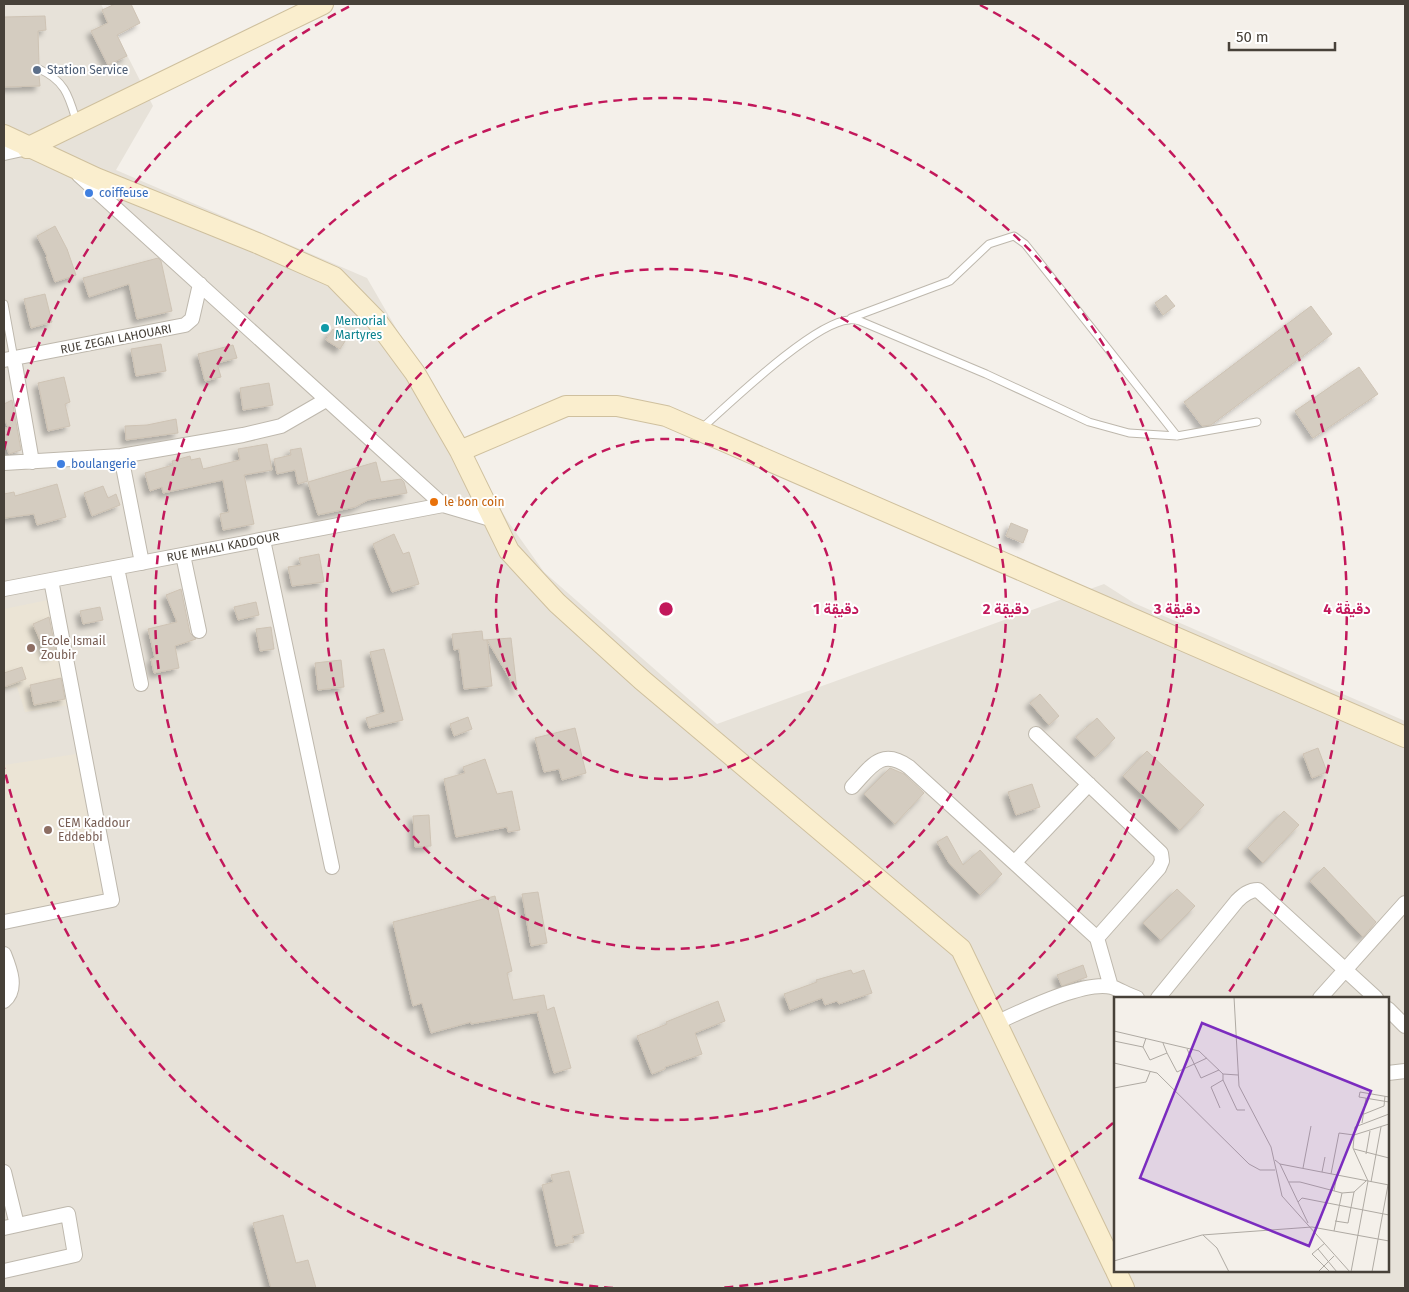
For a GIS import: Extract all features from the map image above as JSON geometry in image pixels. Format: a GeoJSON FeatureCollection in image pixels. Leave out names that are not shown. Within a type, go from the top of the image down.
{"type":"FeatureCollection","features":[{"type":"Feature","properties":{"kind":"main road"},"geometry":{"type":"LineString","coordinates":[[27,148],[322,4]]}},
{"type":"Feature","properties":{"kind":"main road"},"geometry":{"type":"LineString","coordinates":[[4,135],[27,148],[258,243],[334,277],[376,320],[415,373],[460,451],[510,551],[557,603],[642,680],[961,949],[998,1022],[1114,1266]]}},
{"type":"Feature","properties":{"kind":"main road"},"geometry":{"type":"LineString","coordinates":[[460,451],[566,406],[617,406],[666,416],[1405,737]]}},
{"type":"Feature","properties":{"kind":"main road"},"geometry":{"type":"LineString","coordinates":[[1117,1272],[1124,1288]]}},
{"type":"Feature","properties":{"kind":"street"},"geometry":{"type":"LineString","coordinates":[[4,152],[27,148]]}},
{"type":"Feature","properties":{"kind":"street"},"geometry":{"type":"LineString","coordinates":[[69,166],[443,505],[494,520]]}},
{"type":"Feature","properties":{"kind":"street","name":"RUE ZEGAI LAHOUARI"},"geometry":{"type":"LineString","coordinates":[[9,359],[184,325],[192,319],[200,284]]}},
{"type":"Feature","properties":{"kind":"street"},"geometry":{"type":"LineString","coordinates":[[9,359],[32,462]]}},
{"type":"Feature","properties":{"kind":"street"},"geometry":{"type":"LineString","coordinates":[[4,464],[121,456],[281,426],[326,400]]}},
{"type":"Feature","properties":{"kind":"street"},"geometry":{"type":"LineString","coordinates":[[121,456],[142,563]]}},
{"type":"Feature","properties":{"kind":"street","name":"RUE MHALI KADDOUR"},"geometry":{"type":"LineString","coordinates":[[4,590],[443,505]]}},
{"type":"Feature","properties":{"kind":"street"},"geometry":{"type":"LineString","coordinates":[[263,540],[332,868]]}},
{"type":"Feature","properties":{"kind":"street"},"geometry":{"type":"LineString","coordinates":[[184,555],[199,631]]}},
{"type":"Feature","properties":{"kind":"street"},"geometry":{"type":"LineString","coordinates":[[117,568],[140,684]]}},
{"type":"Feature","properties":{"kind":"street"},"geometry":{"type":"LineString","coordinates":[[4,922],[112,900],[51,580]]}},
{"type":"Feature","properties":{"kind":"street"},"geometry":{"type":"LineString","coordinates":[[1036,734],[1154,844],[1161,853],[1162,861],[1159,868],[1097,938]]}},
{"type":"Feature","properties":{"kind":"street"},"geometry":{"type":"LineString","coordinates":[[852,787],[879,761],[888,757],[896,758],[1015,862],[1097,938],[1111,987]]}},
{"type":"Feature","properties":{"kind":"street"},"geometry":{"type":"LineString","coordinates":[[1015,862],[1089,784]]}},
{"type":"Feature","properties":{"kind":"street"},"geometry":{"type":"LineString","coordinates":[[1159,997],[1243,894],[1254,890],[1258,890],[1375,997]]}},
{"type":"Feature","properties":{"kind":"street"},"geometry":{"type":"LineString","coordinates":[[1321,997],[1405,903]]}},
{"type":"Feature","properties":{"kind":"street"},"geometry":{"type":"LineString","coordinates":[[4,954],[10,968],[12,983],[9,997],[4,1001]]}},
{"type":"Feature","properties":{"kind":"street"},"geometry":{"type":"LineString","coordinates":[[998,1022],[1091,987],[1111,987],[1135,997]]}},
{"type":"Feature","properties":{"kind":"street"},"geometry":{"type":"LineString","coordinates":[[1389,1010],[1405,1026]]}},
{"type":"Feature","properties":{"kind":"street"},"geometry":{"type":"LineString","coordinates":[[1389,1073],[1405,1071]]}},
{"type":"Feature","properties":{"kind":"street"},"geometry":{"type":"LineString","coordinates":[[4,1172],[10,1227],[68,1214],[75,1255],[4,1271]]}},
{"type":"Feature","properties":{"kind":"lane"},"geometry":{"type":"LineString","coordinates":[[39,69],[51,74],[66,89],[78,123]]}},
{"type":"Feature","properties":{"kind":"lane"},"geometry":{"type":"LineString","coordinates":[[699,431],[770,367],[826,328],[950,281],[989,244],[1014,236],[1025,244],[1177,436]]}},
{"type":"Feature","properties":{"kind":"lane"},"geometry":{"type":"LineString","coordinates":[[4,304],[9,359]]}},
{"type":"Feature","properties":{"kind":"lane"},"geometry":{"type":"LineString","coordinates":[[848,320],[860,321],[986,374],[1089,422],[1129,433],[1177,436],[1257,422]]}},
{"type":"Feature","properties":{"kind":"shaded area"},"geometry":{"type":"Polygon","coordinates":[[[4,4],[101,4],[153,106],[116,170],[367,278],[507,520],[544,572],[717,724],[1104,584],[1134,603],[1405,721],[1405,1288],[4,1288],[4,4]]]}},
{"type":"Feature","properties":{"kind":"shaded area","name":"Ecole Ismail Zoubir"},"geometry":{"type":"Polygon","coordinates":[[[48,600],[69,705],[25,712],[17,687],[4,689],[4,609],[48,600]]]}},
{"type":"Feature","properties":{"kind":"shaded area","name":"CEM Kaddour Eddebbi"},"geometry":{"type":"Polygon","coordinates":[[[76,754],[106,896],[4,914],[4,765],[76,754]]]}},
{"type":"Feature","properties":{"kind":"building"},"geometry":{"type":"Polygon","coordinates":[[[115,4],[131,4],[140,23],[117,35],[127,56],[108,65],[91,31],[108,23],[102,10],[115,4]]]}},
{"type":"Feature","properties":{"kind":"building"},"geometry":{"type":"Polygon","coordinates":[[[45,16],[46,30],[38,31],[39,64],[34,69],[39,75],[40,86],[4,87],[4,17],[45,16]]]}},
{"type":"Feature","properties":{"kind":"building"},"geometry":{"type":"Polygon","coordinates":[[[55,226],[67,249],[76,275],[55,282],[47,256],[37,236],[55,226]]]}},
{"type":"Feature","properties":{"kind":"building"},"geometry":{"type":"Polygon","coordinates":[[[158,258],[161,261],[172,311],[137,319],[129,284],[89,297],[83,278],[158,258]]]}},
{"type":"Feature","properties":{"kind":"building"},"geometry":{"type":"Polygon","coordinates":[[[45,294],[52,322],[31,328],[24,299],[45,294]]]}},
{"type":"Feature","properties":{"kind":"building"},"geometry":{"type":"Polygon","coordinates":[[[1166,295],[1175,306],[1163,315],[1155,303],[1166,295]]]}},
{"type":"Feature","properties":{"kind":"building"},"geometry":{"type":"Polygon","coordinates":[[[1311,306],[1332,334],[1211,425],[1202,426],[1184,402],[1311,306]]]}},
{"type":"Feature","properties":{"kind":"building"},"geometry":{"type":"Polygon","coordinates":[[[333,329],[347,338],[340,349],[326,340],[333,329]]]}},
{"type":"Feature","properties":{"kind":"building"},"geometry":{"type":"Polygon","coordinates":[[[161,344],[166,371],[136,376],[131,349],[161,344]]]}},
{"type":"Feature","properties":{"kind":"building"},"geometry":{"type":"Polygon","coordinates":[[[233,345],[237,358],[217,363],[221,377],[205,381],[198,354],[233,345]]]}},
{"type":"Feature","properties":{"kind":"building"},"geometry":{"type":"Polygon","coordinates":[[[1359,367],[1378,394],[1313,438],[1295,411],[1359,367]]]}},
{"type":"Feature","properties":{"kind":"building"},"geometry":{"type":"Polygon","coordinates":[[[64,377],[70,402],[65,404],[70,426],[48,431],[38,383],[64,377]]]}},
{"type":"Feature","properties":{"kind":"building"},"geometry":{"type":"Polygon","coordinates":[[[269,383],[273,405],[243,410],[240,388],[269,383]]]}},
{"type":"Feature","properties":{"kind":"building"},"geometry":{"type":"Polygon","coordinates":[[[12,400],[21,450],[9,454],[4,440],[4,429],[8,427],[4,418],[4,404],[12,400]]]}},
{"type":"Feature","properties":{"kind":"building"},"geometry":{"type":"Polygon","coordinates":[[[176,419],[178,433],[126,440],[125,426],[147,425],[176,419]]]}},
{"type":"Feature","properties":{"kind":"building"},"geometry":{"type":"Polygon","coordinates":[[[267,444],[272,470],[244,475],[254,524],[223,530],[220,514],[229,512],[223,480],[163,493],[162,487],[150,491],[145,473],[173,465],[172,461],[190,456],[191,460],[200,458],[203,469],[240,460],[238,449],[267,444]]]}},
{"type":"Feature","properties":{"kind":"building"},"geometry":{"type":"Polygon","coordinates":[[[301,448],[308,481],[298,484],[295,470],[277,474],[274,459],[291,455],[290,450],[301,448]]]}},
{"type":"Feature","properties":{"kind":"building"},"geometry":{"type":"Polygon","coordinates":[[[376,462],[381,482],[401,479],[404,482],[407,493],[368,500],[355,507],[318,515],[308,482],[376,462]]]}},
{"type":"Feature","properties":{"kind":"building"},"geometry":{"type":"Polygon","coordinates":[[[57,484],[66,517],[37,525],[34,514],[5,518],[4,494],[14,492],[15,496],[57,484]]]}},
{"type":"Feature","properties":{"kind":"building"},"geometry":{"type":"Polygon","coordinates":[[[103,486],[108,498],[116,494],[120,505],[92,516],[84,493],[103,486]]]}},
{"type":"Feature","properties":{"kind":"building"},"geometry":{"type":"Polygon","coordinates":[[[1011,523],[1028,530],[1023,543],[1006,536],[1011,523]]]}},
{"type":"Feature","properties":{"kind":"building"},"geometry":{"type":"Polygon","coordinates":[[[394,534],[403,554],[409,552],[419,584],[392,592],[373,544],[394,534]]]}},
{"type":"Feature","properties":{"kind":"building"},"geometry":{"type":"Polygon","coordinates":[[[319,554],[324,582],[292,586],[288,567],[301,565],[299,558],[319,554]]]}},
{"type":"Feature","properties":{"kind":"building"},"geometry":{"type":"Polygon","coordinates":[[[181,589],[190,633],[196,639],[175,646],[179,668],[154,673],[151,659],[155,658],[148,629],[177,622],[166,595],[181,589]]]}},
{"type":"Feature","properties":{"kind":"building"},"geometry":{"type":"Polygon","coordinates":[[[256,602],[259,615],[238,620],[234,607],[256,602]]]}},
{"type":"Feature","properties":{"kind":"building"},"geometry":{"type":"Polygon","coordinates":[[[100,607],[103,620],[83,624],[80,611],[100,607]]]}},
{"type":"Feature","properties":{"kind":"building"},"geometry":{"type":"Polygon","coordinates":[[[49,617],[56,652],[47,656],[33,624],[49,617]]]}},
{"type":"Feature","properties":{"kind":"building"},"geometry":{"type":"Polygon","coordinates":[[[271,627],[274,649],[260,651],[256,629],[271,627]]]}},
{"type":"Feature","properties":{"kind":"building"},"geometry":{"type":"Polygon","coordinates":[[[482,631],[483,640],[511,638],[517,691],[487,640],[492,686],[464,689],[459,649],[454,650],[452,634],[482,631]]]}},
{"type":"Feature","properties":{"kind":"building"},"geometry":{"type":"Polygon","coordinates":[[[384,649],[403,720],[369,728],[366,718],[385,712],[370,652],[384,649]]]}},
{"type":"Feature","properties":{"kind":"building"},"geometry":{"type":"Polygon","coordinates":[[[341,660],[344,687],[318,690],[315,663],[341,660]]]}},
{"type":"Feature","properties":{"kind":"building"},"geometry":{"type":"Polygon","coordinates":[[[22,667],[26,679],[4,687],[4,673],[22,667]]]}},
{"type":"Feature","properties":{"kind":"building"},"geometry":{"type":"Polygon","coordinates":[[[61,678],[65,699],[34,705],[30,685],[61,678]]]}},
{"type":"Feature","properties":{"kind":"building"},"geometry":{"type":"Polygon","coordinates":[[[1040,694],[1059,716],[1049,725],[1030,703],[1040,694]]]}},
{"type":"Feature","properties":{"kind":"building"},"geometry":{"type":"Polygon","coordinates":[[[468,717],[472,729],[454,736],[450,724],[468,717]]]}},
{"type":"Feature","properties":{"kind":"building"},"geometry":{"type":"Polygon","coordinates":[[[1097,718],[1115,738],[1095,757],[1076,737],[1097,718]]]}},
{"type":"Feature","properties":{"kind":"building"},"geometry":{"type":"Polygon","coordinates":[[[575,728],[586,773],[562,780],[559,769],[544,772],[535,738],[575,728]]]}},
{"type":"Feature","properties":{"kind":"building"},"geometry":{"type":"Polygon","coordinates":[[[1318,748],[1327,772],[1312,778],[1303,754],[1318,748]]]}},
{"type":"Feature","properties":{"kind":"building"},"geometry":{"type":"Polygon","coordinates":[[[1147,751],[1204,805],[1180,830],[1123,776],[1147,751]]]}},
{"type":"Feature","properties":{"kind":"building"},"geometry":{"type":"Polygon","coordinates":[[[485,759],[497,794],[512,791],[520,830],[508,832],[507,827],[456,837],[444,779],[465,773],[463,767],[485,759]]]}},
{"type":"Feature","properties":{"kind":"building"},"geometry":{"type":"Polygon","coordinates":[[[890,768],[904,774],[924,793],[895,824],[864,794],[890,768]]]}},
{"type":"Feature","properties":{"kind":"building"},"geometry":{"type":"Polygon","coordinates":[[[1032,784],[1040,807],[1016,815],[1008,792],[1032,784]]]}},
{"type":"Feature","properties":{"kind":"building"},"geometry":{"type":"Polygon","coordinates":[[[1284,811],[1299,825],[1263,863],[1248,848],[1284,811]]]}},
{"type":"Feature","properties":{"kind":"building"},"geometry":{"type":"Polygon","coordinates":[[[429,815],[431,846],[415,847],[413,816],[429,815]]]}},
{"type":"Feature","properties":{"kind":"building"},"geometry":{"type":"Polygon","coordinates":[[[947,836],[963,865],[980,850],[1002,874],[980,895],[949,863],[937,842],[947,836]]]}},
{"type":"Feature","properties":{"kind":"building"},"geometry":{"type":"Polygon","coordinates":[[[1324,867],[1376,922],[1363,937],[1310,881],[1324,867]]]}},
{"type":"Feature","properties":{"kind":"building"},"geometry":{"type":"Polygon","coordinates":[[[1177,889],[1195,906],[1161,940],[1143,923],[1177,889]]]}},
{"type":"Feature","properties":{"kind":"building"},"geometry":{"type":"Polygon","coordinates":[[[538,892],[547,943],[531,946],[522,894],[538,892]]]}},
{"type":"Feature","properties":{"kind":"building"},"geometry":{"type":"Polygon","coordinates":[[[495,896],[512,971],[507,973],[513,1000],[544,995],[547,1010],[554,1007],[571,1068],[554,1073],[537,1012],[471,1024],[471,1022],[431,1033],[422,1003],[413,1006],[393,922],[495,896]]]}},
{"type":"Feature","properties":{"kind":"building"},"geometry":{"type":"Polygon","coordinates":[[[1083,965],[1087,977],[1062,986],[1057,975],[1083,965]]]}},
{"type":"Feature","properties":{"kind":"building"},"geometry":{"type":"Polygon","coordinates":[[[851,970],[853,974],[864,970],[872,993],[839,1004],[837,1001],[825,1005],[822,998],[790,1010],[784,994],[817,982],[816,980],[851,970]]]}},
{"type":"Feature","properties":{"kind":"building"},"geometry":{"type":"Polygon","coordinates":[[[718,1001],[725,1021],[695,1033],[702,1054],[665,1067],[665,1069],[652,1074],[637,1036],[718,1001]]]}},
{"type":"Feature","properties":{"kind":"building"},"geometry":{"type":"Polygon","coordinates":[[[569,1171],[584,1233],[572,1236],[574,1242],[556,1246],[542,1185],[553,1182],[551,1175],[569,1171]]]}},
{"type":"Feature","properties":{"kind":"building"},"geometry":{"type":"Polygon","coordinates":[[[283,1215],[296,1263],[308,1260],[316,1288],[271,1288],[253,1223],[283,1215]]]}},
{"type":"Feature","properties":{"kind":"place","name":"Station Service"},"geometry":{"type":"Point","coordinates":[37,70]}},
{"type":"Feature","properties":{"kind":"place","name":"coiffeuse"},"geometry":{"type":"Point","coordinates":[89,193]}},
{"type":"Feature","properties":{"kind":"place","name":"Memorial Martyres"},"geometry":{"type":"Point","coordinates":[325,328]}},
{"type":"Feature","properties":{"kind":"place","name":"boulangerie"},"geometry":{"type":"Point","coordinates":[61,464]}},
{"type":"Feature","properties":{"kind":"place","name":"le bon coin"},"geometry":{"type":"Point","coordinates":[434,502]}},
{"type":"Feature","properties":{"kind":"place","name":"Ecole Ismail Zoubir"},"geometry":{"type":"Point","coordinates":[31,648]}},
{"type":"Feature","properties":{"kind":"place","name":"CEM Kaddour Eddebbi"},"geometry":{"type":"Point","coordinates":[48,830]}}]}
